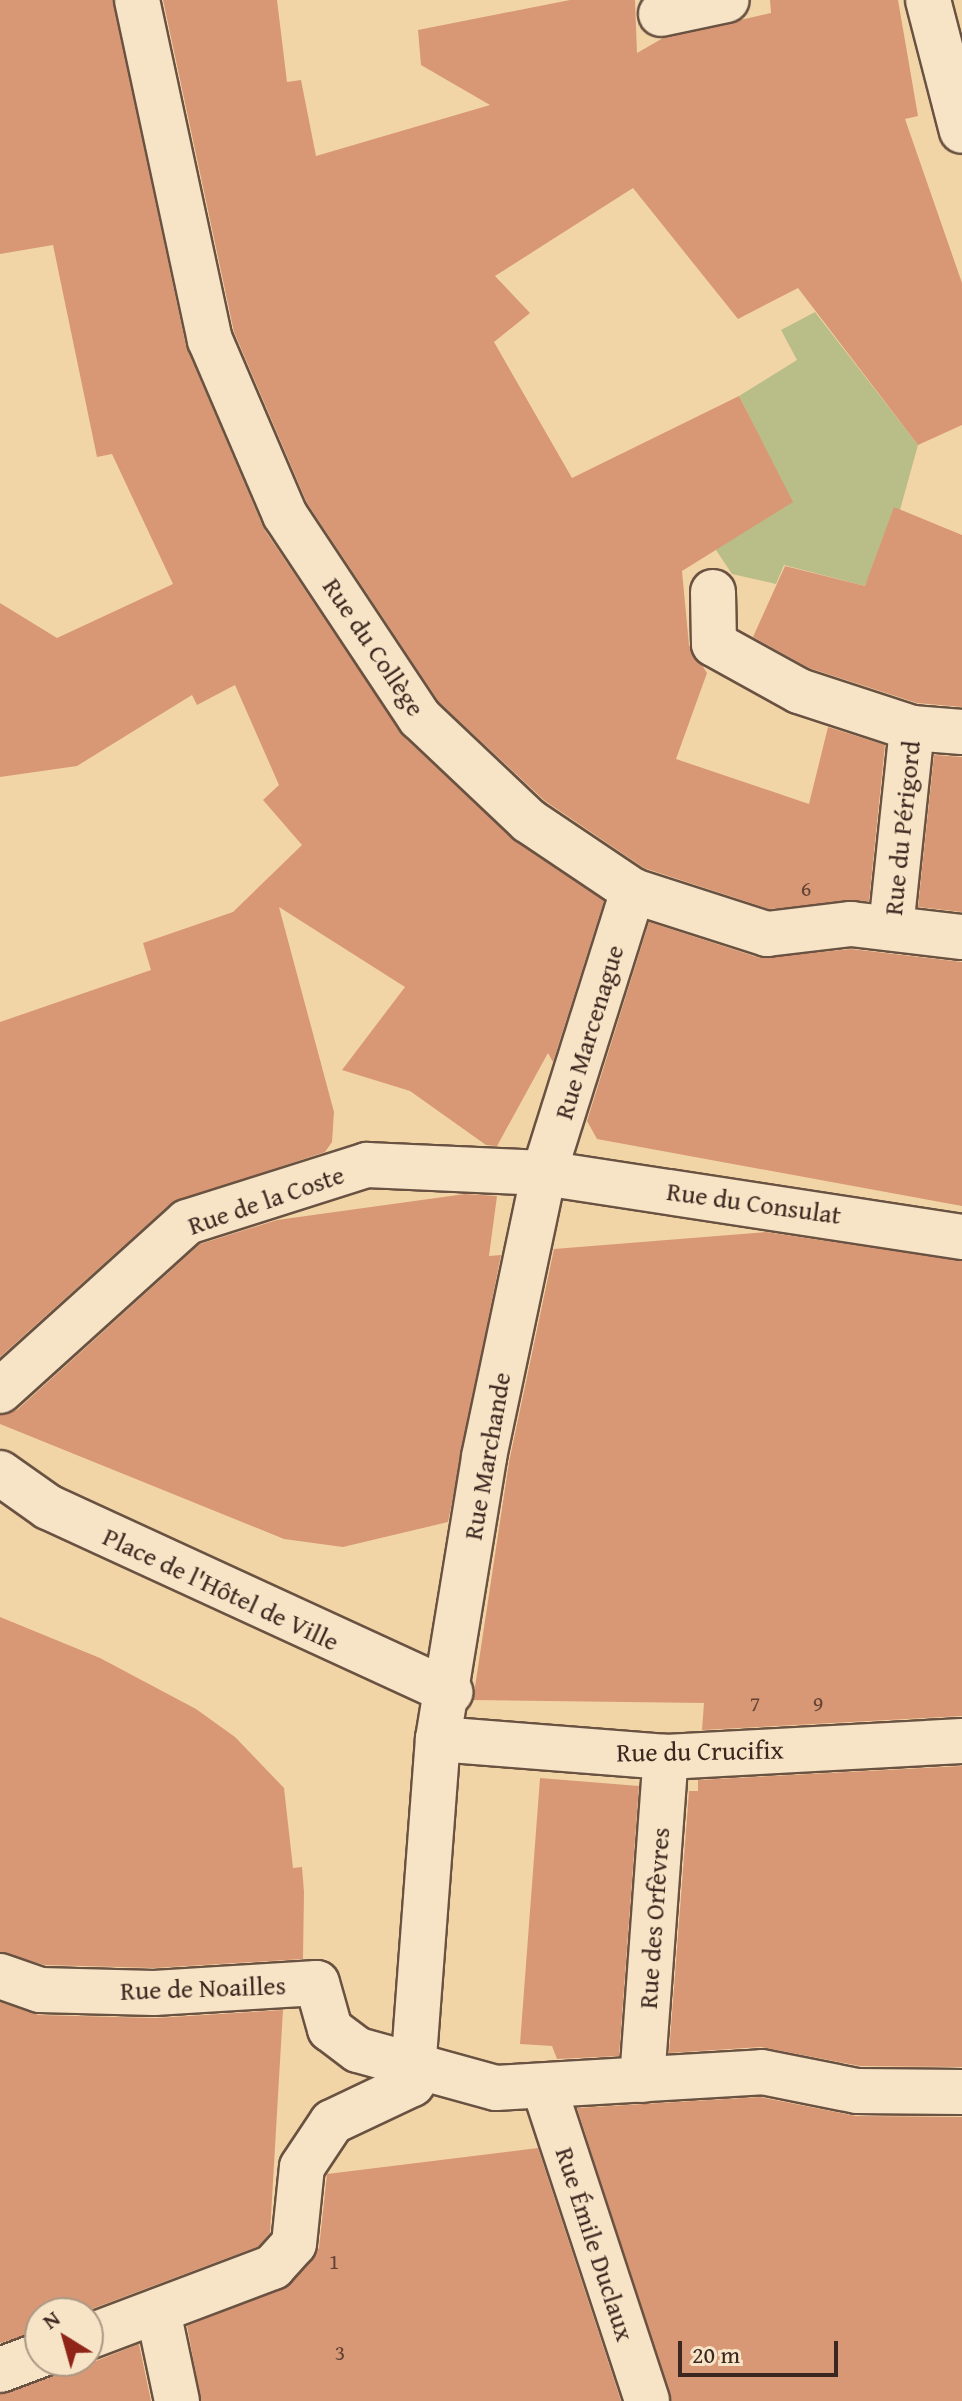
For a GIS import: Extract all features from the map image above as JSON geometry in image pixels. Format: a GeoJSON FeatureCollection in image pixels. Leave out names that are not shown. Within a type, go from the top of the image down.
{"type":"FeatureCollection","features":[{"type":"Feature","properties":{"kind":"street","name":"Rue du Collège"},"geometry":{"type":"LineString","coordinates":[[137,0],[210,340],[285,515],[420,718],[529,821],[633,891],[767,934],[851,924],[962,937]]}},
{"type":"Feature","properties":{"kind":"street"},"geometry":{"type":"LineString","coordinates":[[661,14],[727,0]]}},
{"type":"Feature","properties":{"kind":"street"},"geometry":{"type":"LineString","coordinates":[[928,0],[962,131]]}},
{"type":"Feature","properties":{"kind":"street"},"geometry":{"type":"LineString","coordinates":[[713,592],[714,644],[799,691],[912,728],[962,732]]}},
{"type":"Feature","properties":{"kind":"street","name":"Rue du Périgord"},"geometry":{"type":"LineString","coordinates":[[891,928],[912,728]]}},
{"type":"Feature","properties":{"kind":"street","name":"Rue Marcenague"},"geometry":{"type":"LineString","coordinates":[[544,1173],[633,891]]}},
{"type":"Feature","properties":{"kind":"street","name":"Rue de la Coste"},"geometry":{"type":"LineString","coordinates":[[0,1391],[187,1222],[367,1165],[544,1173]]}},
{"type":"Feature","properties":{"kind":"street","name":"Rue du Consulat"},"geometry":{"type":"LineString","coordinates":[[544,1173],[962,1237]]}},
{"type":"Feature","properties":{"kind":"street","name":"Rue Marchande"},"geometry":{"type":"LineString","coordinates":[[438,1739],[450,1692],[484,1457],[544,1173]]}},
{"type":"Feature","properties":{"kind":"street","name":"Place de l'Hôtel de Ville"},"geometry":{"type":"LineString","coordinates":[[0,1473],[48,1507],[450,1692]]}},
{"type":"Feature","properties":{"kind":"street"},"geometry":{"type":"LineString","coordinates":[[104,2331],[273,2267],[294,2244],[302,2167],[332,2122],[412,2084],[438,1739]]}},
{"type":"Feature","properties":{"kind":"street","name":"Rue du Crucifix"},"geometry":{"type":"LineString","coordinates":[[438,1739],[666,1757],[962,1741]]}},
{"type":"Feature","properties":{"kind":"street","name":"Rue des Orfèvres"},"geometry":{"type":"LineString","coordinates":[[642,2080],[666,1757]]}},
{"type":"Feature","properties":{"kind":"street","name":"Rue de Noailles"},"geometry":{"type":"LineString","coordinates":[[0,1976],[40,1990],[125,1992],[317,1983],[330,2029],[358,2050],[413,2067]]}},
{"type":"Feature","properties":{"kind":"street"},"geometry":{"type":"LineString","coordinates":[[413,2067],[496,2088],[762,2072],[857,2091],[962,2092]]}},
{"type":"Feature","properties":{"kind":"street","name":"Rue Émile Duclaux"},"geometry":{"type":"LineString","coordinates":[[544,2087],[647,2401]]}},
{"type":"Feature","properties":{"kind":"street"},"geometry":{"type":"LineString","coordinates":[[158,2311],[177,2401]]}},
{"type":"Feature","properties":{"kind":"street"},"geometry":{"type":"LineString","coordinates":[[0,2370],[24,2361]]}},
{"type":"Feature","properties":{"kind":"green space"},"geometry":{"type":"Polygon","coordinates":[[[815,312],[918,445],[900,510],[865,586],[784,565],[776,584],[732,574],[716,550],[769,456],[739,396],[797,360],[781,330],[815,312]]]}},
{"type":"Feature","properties":{"kind":"building"},"geometry":{"type":"Polygon","coordinates":[[[0,0],[113,0],[186,346],[264,529],[403,736],[512,839],[604,901],[553,1062],[548,1053],[497,1146],[486,1145],[410,1091],[342,1070],[405,987],[279,907],[334,1112],[332,1142],[325,1152],[171,1203],[0,1357],[0,1022],[151,970],[143,943],[233,912],[302,845],[263,800],[279,785],[235,685],[197,705],[192,695],[77,766],[0,777],[0,603],[57,638],[173,584],[112,454],[97,457],[53,245],[0,254],[0,0]]]}},
{"type":"Feature","properties":{"kind":"building"},"geometry":{"type":"Polygon","coordinates":[[[163,0],[277,0],[287,82],[301,80],[316,156],[490,105],[421,65],[418,30],[570,0],[635,0],[637,53],[663,38],[771,13],[770,0],[898,0],[918,116],[905,119],[962,283],[962,425],[918,445],[798,288],[738,319],[633,188],[495,276],[530,313],[494,342],[572,478],[739,396],[793,502],[682,571],[689,645],[707,673],[676,759],[809,804],[828,727],[885,745],[869,901],[769,909],[644,868],[545,801],[439,702],[307,503],[234,332],[163,0]]]}},
{"type":"Feature","properties":{"kind":"building"},"geometry":{"type":"Polygon","coordinates":[[[894,507],[962,535],[962,707],[917,703],[809,668],[753,637],[785,566],[865,586],[894,507]]]}},
{"type":"Feature","properties":{"kind":"building"},"geometry":{"type":"Polygon","coordinates":[[[934,755],[962,757],[962,912],[918,907],[934,755]]]}},
{"type":"Feature","properties":{"kind":"building"},"geometry":{"type":"Polygon","coordinates":[[[649,922],[760,958],[851,949],[962,962],[962,1206],[597,1139],[587,1121],[649,922]]]}},
{"type":"Feature","properties":{"kind":"building"},"geometry":{"type":"Polygon","coordinates":[[[465,1194],[497,1196],[489,1256],[501,1255],[448,1522],[343,1547],[284,1539],[0,1424],[0,1415],[17,1410],[200,1244],[277,1220],[465,1194]]]}},
{"type":"Feature","properties":{"kind":"building"},"geometry":{"type":"Polygon","coordinates":[[[766,1232],[962,1261],[962,1716],[702,1730],[704,1703],[473,1700],[509,1462],[554,1249],[766,1232]]]}},
{"type":"Feature","properties":{"kind":"building"},"geometry":{"type":"Polygon","coordinates":[[[0,1617],[100,1658],[196,1709],[235,1737],[284,1788],[293,1868],[302,1867],[303,1959],[154,1968],[45,1965],[0,1952],[0,1617]]]}},
{"type":"Feature","properties":{"kind":"building"},"geometry":{"type":"Polygon","coordinates":[[[962,1766],[962,2067],[860,2066],[761,2047],[669,2053],[689,1791],[698,1791],[698,1780],[962,1766]]]}},
{"type":"Feature","properties":{"kind":"building"},"geometry":{"type":"Polygon","coordinates":[[[540,1778],[639,1786],[619,2056],[557,2059],[552,2046],[520,2044],[540,1778]]]}},
{"type":"Feature","properties":{"kind":"building"},"geometry":{"type":"Polygon","coordinates":[[[0,2002],[39,2015],[156,2018],[283,2010],[270,2233],[259,2246],[104,2304],[104,2297],[24,2297],[24,2336],[0,2343],[0,2002]]]}},
{"type":"Feature","properties":{"kind":"building"},"geometry":{"type":"Polygon","coordinates":[[[760,2097],[856,2116],[962,2117],[962,2401],[671,2401],[577,2108],[760,2097]]]}},
{"type":"Feature","properties":{"kind":"building"},"geometry":{"type":"Polygon","coordinates":[[[538,2148],[621,2401],[201,2401],[187,2326],[291,2284],[319,2248],[327,2174],[538,2148]]]}},
{"type":"Feature","properties":{"kind":"building"},"geometry":{"type":"Polygon","coordinates":[[[139,2344],[151,2401],[0,2401],[0,2394],[50,2377],[104,2377],[104,2358],[139,2344]]]}}]}
